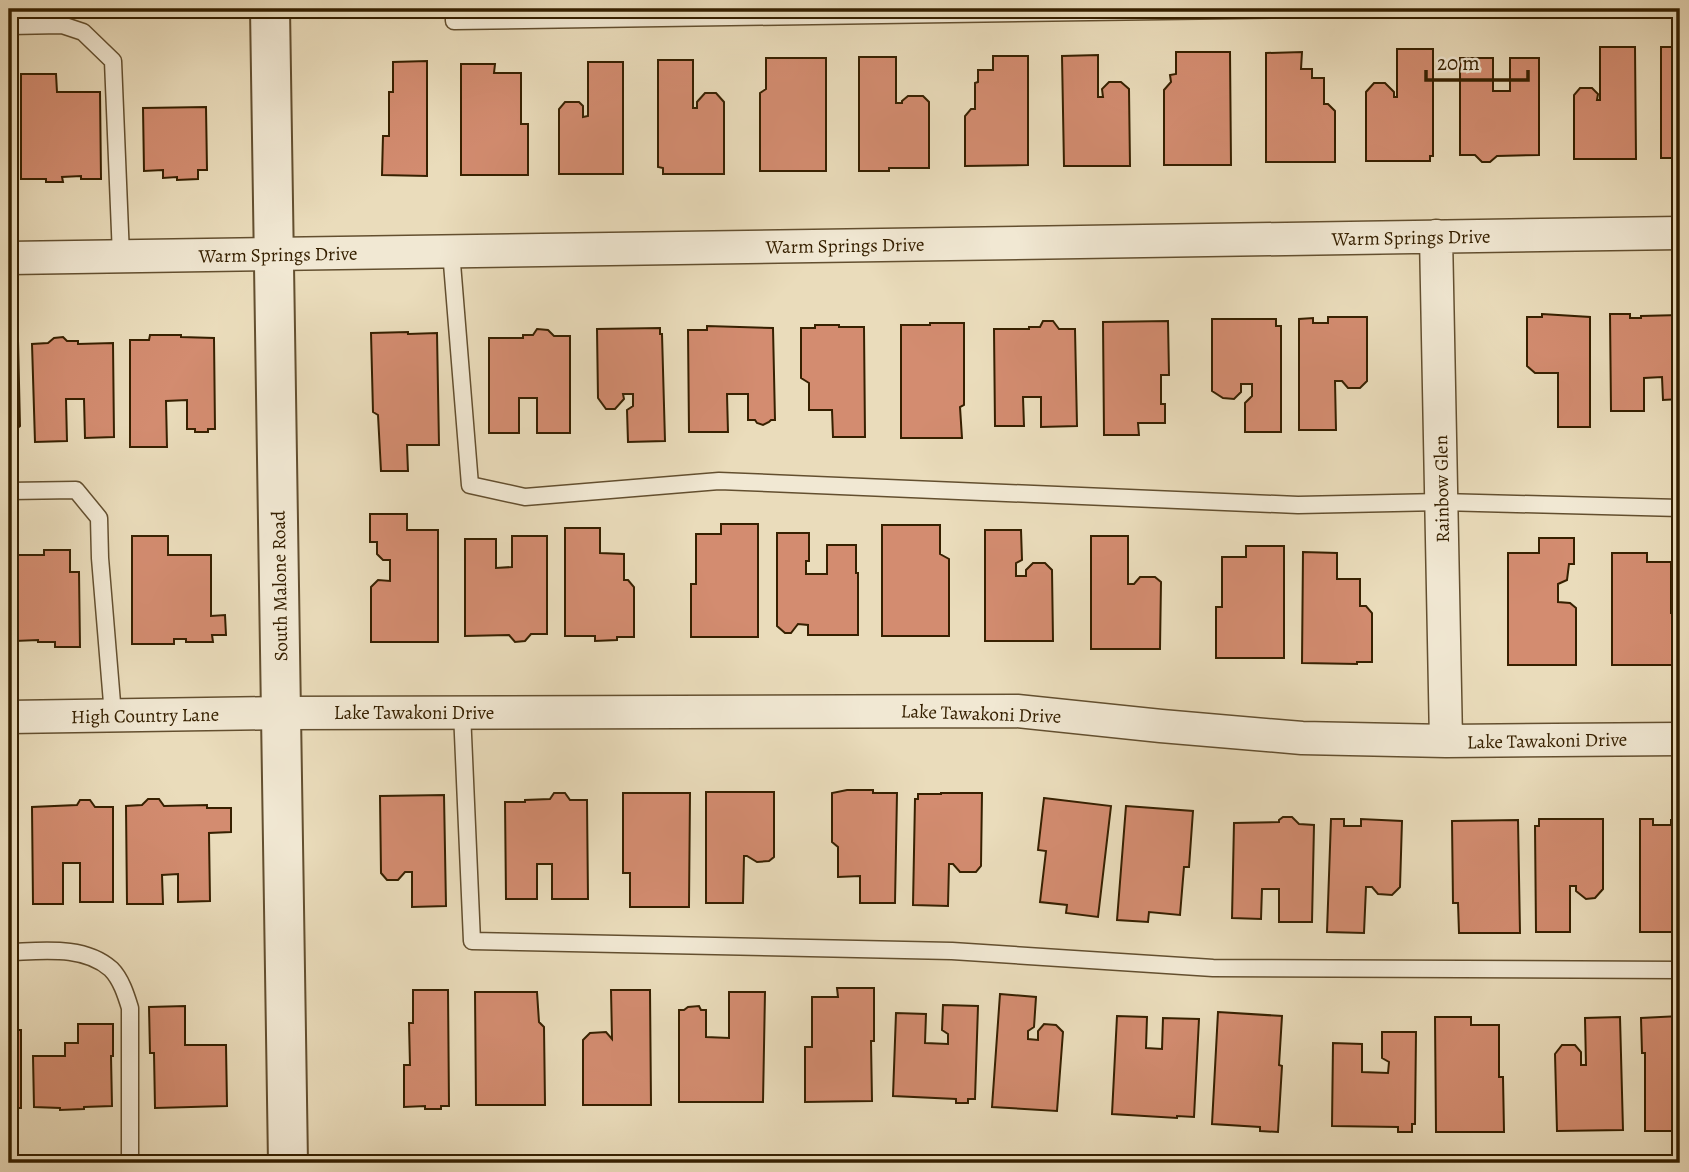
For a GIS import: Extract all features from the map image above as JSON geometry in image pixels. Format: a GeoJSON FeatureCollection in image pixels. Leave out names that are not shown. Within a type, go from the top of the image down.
{"type":"FeatureCollection","features":[{"type":"Feature","properties":{"kind":"street","name":"South Malone Road"},"geometry":{"type":"LineString","coordinates":[[270,9],[288,1163]]}},
{"type":"Feature","properties":{"kind":"street","name":"Warm Springs Drive"},"geometry":{"type":"LineString","coordinates":[[9,258],[1680,233]]}},
{"type":"Feature","properties":{"kind":"street","name":"Rainbow Glen"},"geometry":{"type":"LineString","coordinates":[[1436,236],[1446,741]]}},
{"type":"Feature","properties":{"kind":"street","name":"Lake Tawakoni Drive"},"geometry":{"type":"LineString","coordinates":[[281,713],[1017,711],[1302,738],[1446,741],[1680,739]]}},
{"type":"Feature","properties":{"kind":"street","name":"High Country Lane"},"geometry":{"type":"LineString","coordinates":[[9,717],[281,713]]}},
{"type":"Feature","properties":{"kind":"lane"},"geometry":{"type":"LineString","coordinates":[[454,9],[454,21],[1304,9]]}},
{"type":"Feature","properties":{"kind":"lane"},"geometry":{"type":"LineString","coordinates":[[9,26],[62,25],[83,32],[113,61],[121,256]]}},
{"type":"Feature","properties":{"kind":"lane"},"geometry":{"type":"LineString","coordinates":[[451,251],[470,485],[525,497],[719,481],[1298,505],[1441,502],[1680,508]]}},
{"type":"Feature","properties":{"kind":"lane"},"geometry":{"type":"LineString","coordinates":[[9,491],[76,490],[99,518],[113,715]]}},
{"type":"Feature","properties":{"kind":"lane"},"geometry":{"type":"LineString","coordinates":[[462,712],[472,941],[952,951],[1213,968],[1680,970]]}},
{"type":"Feature","properties":{"kind":"lane"},"geometry":{"type":"LineString","coordinates":[[9,951],[86,954],[111,969],[124,989],[130,1008],[131,1163]]}},
{"type":"Feature","properties":{"kind":"building"},"geometry":{"type":"Polygon","coordinates":[[[1600,47],[1635,47],[1636,159],[1574,159],[1574,95],[1580,88],[1592,88],[1598,94],[1597,100],[1600,100],[1600,47]]]}},
{"type":"Feature","properties":{"kind":"building"},"geometry":{"type":"Polygon","coordinates":[[[1661,47],[1680,47],[1680,158],[1661,158],[1661,47]]]}},
{"type":"Feature","properties":{"kind":"building"},"geometry":{"type":"Polygon","coordinates":[[[1397,49],[1433,49],[1433,156],[1430,156],[1430,161],[1366,161],[1366,92],[1374,83],[1385,83],[1394,92],[1394,97],[1397,97],[1397,49]]]}},
{"type":"Feature","properties":{"kind":"building"},"geometry":{"type":"Polygon","coordinates":[[[1176,52],[1230,52],[1231,165],[1164,165],[1164,90],[1171,82],[1170,75],[1176,74],[1176,52]]]}},
{"type":"Feature","properties":{"kind":"building"},"geometry":{"type":"Polygon","coordinates":[[[1302,52],[1301,69],[1312,69],[1312,78],[1324,78],[1324,104],[1328,104],[1335,111],[1335,162],[1266,162],[1266,53],[1302,52]]]}},
{"type":"Feature","properties":{"kind":"building"},"geometry":{"type":"Polygon","coordinates":[[[1098,55],[1098,97],[1103,97],[1102,89],[1109,82],[1121,82],[1129,89],[1130,166],[1064,166],[1062,56],[1098,55]]]}},
{"type":"Feature","properties":{"kind":"building"},"geometry":{"type":"Polygon","coordinates":[[[993,56],[1028,56],[1028,165],[965,166],[965,116],[971,109],[975,109],[978,70],[993,70],[993,56]]]}},
{"type":"Feature","properties":{"kind":"building"},"geometry":{"type":"Polygon","coordinates":[[[859,57],[896,57],[896,103],[902,103],[908,96],[923,96],[929,102],[929,168],[859,171],[859,57]]]}},
{"type":"Feature","properties":{"kind":"building"},"geometry":{"type":"Polygon","coordinates":[[[766,58],[826,58],[826,171],[760,171],[760,93],[766,89],[766,58]]]}},
{"type":"Feature","properties":{"kind":"building"},"geometry":{"type":"Polygon","coordinates":[[[1460,58],[1493,58],[1493,91],[1510,91],[1510,58],[1539,58],[1539,155],[1497,156],[1490,162],[1482,162],[1475,155],[1460,155],[1460,58]]]}},
{"type":"Feature","properties":{"kind":"building"},"geometry":{"type":"Polygon","coordinates":[[[658,60],[693,60],[693,108],[697,108],[697,102],[705,93],[716,93],[724,102],[724,174],[663,174],[663,168],[658,167],[658,60]]]}},
{"type":"Feature","properties":{"kind":"building"},"geometry":{"type":"Polygon","coordinates":[[[427,61],[427,176],[382,175],[383,136],[389,136],[389,92],[393,92],[393,62],[427,61]]]}},
{"type":"Feature","properties":{"kind":"building"},"geometry":{"type":"Polygon","coordinates":[[[588,62],[623,62],[623,174],[559,174],[559,109],[565,102],[579,102],[583,106],[583,117],[588,116],[588,62]]]}},
{"type":"Feature","properties":{"kind":"building"},"geometry":{"type":"Polygon","coordinates":[[[461,64],[495,64],[494,73],[521,73],[521,124],[528,124],[528,175],[461,175],[461,64]]]}},
{"type":"Feature","properties":{"kind":"building"},"geometry":{"type":"Polygon","coordinates":[[[21,74],[56,74],[57,92],[100,92],[101,179],[62,177],[63,182],[46,182],[46,179],[21,179],[21,74]]]}},
{"type":"Feature","properties":{"kind":"building"},"geometry":{"type":"Polygon","coordinates":[[[206,107],[207,170],[198,170],[198,179],[177,180],[177,177],[163,178],[163,170],[144,171],[143,108],[206,107]]]}},
{"type":"Feature","properties":{"kind":"building"},"geometry":{"type":"Polygon","coordinates":[[[1542,314],[1590,317],[1590,427],[1558,427],[1558,373],[1535,373],[1527,366],[1527,317],[1542,317],[1542,314]]]}},
{"type":"Feature","properties":{"kind":"building"},"geometry":{"type":"Polygon","coordinates":[[[1610,314],[1630,314],[1630,318],[1680,315],[1680,399],[1663,400],[1662,377],[1644,378],[1644,411],[1611,411],[1610,314]]]}},
{"type":"Feature","properties":{"kind":"building"},"geometry":{"type":"Polygon","coordinates":[[[1328,317],[1367,317],[1367,381],[1360,388],[1348,388],[1342,381],[1335,381],[1336,430],[1299,430],[1299,319],[1313,318],[1313,323],[1328,323],[1328,317]]]}},
{"type":"Feature","properties":{"kind":"building"},"geometry":{"type":"Polygon","coordinates":[[[1212,319],[1276,319],[1276,326],[1281,326],[1281,432],[1245,432],[1245,403],[1252,396],[1252,384],[1241,384],[1241,392],[1234,399],[1223,398],[1212,391],[1212,319]]]}},
{"type":"Feature","properties":{"kind":"building"},"geometry":{"type":"Polygon","coordinates":[[[1043,321],[1053,321],[1059,329],[1075,329],[1077,426],[1041,427],[1041,397],[1023,397],[1024,426],[995,426],[994,329],[1029,329],[1040,327],[1043,321]]]}},
{"type":"Feature","properties":{"kind":"building"},"geometry":{"type":"Polygon","coordinates":[[[1168,321],[1169,375],[1161,375],[1161,404],[1165,404],[1165,423],[1138,423],[1139,435],[1104,435],[1103,322],[1168,321]]]}},
{"type":"Feature","properties":{"kind":"building"},"geometry":{"type":"Polygon","coordinates":[[[964,323],[964,405],[960,407],[962,438],[901,438],[901,325],[964,323]]]}},
{"type":"Feature","properties":{"kind":"building"},"geometry":{"type":"Polygon","coordinates":[[[815,325],[864,327],[865,437],[833,437],[832,410],[809,410],[809,383],[801,378],[801,328],[815,328],[815,325]]]}},
{"type":"Feature","properties":{"kind":"building"},"geometry":{"type":"Polygon","coordinates":[[[707,326],[773,328],[775,420],[763,425],[755,420],[748,420],[748,394],[727,394],[728,432],[689,432],[688,330],[707,330],[707,326]]]}},
{"type":"Feature","properties":{"kind":"building"},"geometry":{"type":"Polygon","coordinates":[[[660,328],[665,441],[628,442],[627,410],[633,406],[633,394],[623,394],[624,399],[615,409],[606,409],[598,398],[597,329],[660,328]]]}},
{"type":"Feature","properties":{"kind":"building"},"geometry":{"type":"Polygon","coordinates":[[[537,329],[548,330],[554,336],[570,336],[570,433],[537,433],[537,398],[519,398],[519,433],[489,433],[489,338],[523,338],[523,335],[533,335],[537,329]]]}},
{"type":"Feature","properties":{"kind":"building"},"geometry":{"type":"Polygon","coordinates":[[[371,333],[437,333],[439,445],[407,445],[408,471],[381,471],[378,415],[373,412],[371,333]]]}},
{"type":"Feature","properties":{"kind":"building"},"geometry":{"type":"Polygon","coordinates":[[[150,335],[214,338],[215,429],[195,432],[195,429],[187,429],[187,400],[166,401],[167,447],[130,447],[130,340],[149,340],[150,335]]]}},
{"type":"Feature","properties":{"kind":"building"},"geometry":{"type":"Polygon","coordinates":[[[63,337],[67,341],[78,341],[78,344],[113,343],[114,437],[85,438],[84,399],[66,399],[67,441],[35,442],[32,344],[48,343],[54,338],[63,337]]]}},
{"type":"Feature","properties":{"kind":"building"},"geometry":{"type":"Polygon","coordinates":[[[18,340],[20,426],[9,435],[9,341],[18,340]]]}},
{"type":"Feature","properties":{"kind":"building"},"geometry":{"type":"Polygon","coordinates":[[[370,514],[407,514],[407,530],[438,530],[438,642],[371,642],[371,587],[378,580],[390,581],[390,560],[383,560],[377,554],[377,542],[370,542],[370,514]]]}},
{"type":"Feature","properties":{"kind":"building"},"geometry":{"type":"Polygon","coordinates":[[[721,524],[758,524],[758,637],[691,637],[691,584],[696,584],[696,534],[721,534],[721,524]]]}},
{"type":"Feature","properties":{"kind":"building"},"geometry":{"type":"Polygon","coordinates":[[[882,525],[940,525],[940,554],[949,559],[949,636],[882,636],[882,525]]]}},
{"type":"Feature","properties":{"kind":"building"},"geometry":{"type":"Polygon","coordinates":[[[565,528],[600,528],[600,553],[624,554],[624,580],[628,580],[634,587],[634,637],[595,641],[595,636],[565,636],[565,528]]]}},
{"type":"Feature","properties":{"kind":"building"},"geometry":{"type":"Polygon","coordinates":[[[985,530],[1021,530],[1022,560],[1016,563],[1016,576],[1026,576],[1026,570],[1033,563],[1045,563],[1052,570],[1053,641],[985,641],[985,530]]]}},
{"type":"Feature","properties":{"kind":"building"},"geometry":{"type":"Polygon","coordinates":[[[777,533],[809,533],[806,574],[827,574],[827,545],[856,545],[858,635],[808,635],[808,625],[798,624],[791,633],[785,633],[777,626],[777,533]]]}},
{"type":"Feature","properties":{"kind":"building"},"geometry":{"type":"Polygon","coordinates":[[[132,536],[168,536],[168,555],[211,555],[211,616],[225,615],[226,635],[212,635],[213,642],[174,639],[174,644],[132,644],[132,536]]]}},
{"type":"Feature","properties":{"kind":"building"},"geometry":{"type":"Polygon","coordinates":[[[512,536],[547,536],[547,634],[531,634],[525,641],[515,642],[509,635],[465,636],[465,539],[496,539],[496,568],[512,567],[512,536]]]}},
{"type":"Feature","properties":{"kind":"building"},"geometry":{"type":"Polygon","coordinates":[[[1091,536],[1128,536],[1128,584],[1134,584],[1140,577],[1155,577],[1161,582],[1160,649],[1091,649],[1091,536]]]}},
{"type":"Feature","properties":{"kind":"building"},"geometry":{"type":"Polygon","coordinates":[[[1539,538],[1574,538],[1574,564],[1569,564],[1567,580],[1558,584],[1558,602],[1570,603],[1576,608],[1576,665],[1508,665],[1508,553],[1539,553],[1539,538]]]}},
{"type":"Feature","properties":{"kind":"building"},"geometry":{"type":"Polygon","coordinates":[[[1246,546],[1284,546],[1284,658],[1216,658],[1216,607],[1222,607],[1222,557],[1246,557],[1246,546]]]}},
{"type":"Feature","properties":{"kind":"building"},"geometry":{"type":"Polygon","coordinates":[[[44,550],[70,550],[70,572],[79,572],[80,647],[55,647],[55,642],[38,640],[15,641],[14,555],[44,555],[44,550]]]}},
{"type":"Feature","properties":{"kind":"building"},"geometry":{"type":"Polygon","coordinates":[[[1303,552],[1337,553],[1337,579],[1360,579],[1360,606],[1366,606],[1372,613],[1372,662],[1302,663],[1303,552]]]}},
{"type":"Feature","properties":{"kind":"building"},"geometry":{"type":"Polygon","coordinates":[[[1612,553],[1647,553],[1647,562],[1671,562],[1671,613],[1677,613],[1677,665],[1612,665],[1612,553]]]}},
{"type":"Feature","properties":{"kind":"building"},"geometry":{"type":"Polygon","coordinates":[[[847,790],[897,793],[895,903],[860,903],[860,876],[838,877],[838,847],[832,842],[832,793],[847,790]]]}},
{"type":"Feature","properties":{"kind":"building"},"geometry":{"type":"Polygon","coordinates":[[[706,792],[774,792],[774,857],[769,861],[757,862],[744,856],[743,903],[706,903],[706,792]]]}},
{"type":"Feature","properties":{"kind":"building"},"geometry":{"type":"Polygon","coordinates":[[[554,793],[565,793],[570,800],[587,800],[588,899],[552,899],[552,864],[537,864],[537,899],[506,899],[505,802],[550,799],[554,793]]]}},
{"type":"Feature","properties":{"kind":"building"},"geometry":{"type":"Polygon","coordinates":[[[623,793],[690,793],[689,907],[630,907],[630,873],[623,873],[623,793]]]}},
{"type":"Feature","properties":{"kind":"building"},"geometry":{"type":"Polygon","coordinates":[[[982,793],[981,866],[976,872],[960,872],[953,864],[949,864],[948,906],[913,905],[915,799],[918,799],[918,794],[982,793]]]}},
{"type":"Feature","properties":{"kind":"building"},"geometry":{"type":"Polygon","coordinates":[[[444,795],[446,906],[412,907],[412,872],[405,872],[398,880],[387,880],[381,873],[380,796],[444,795]]]}},
{"type":"Feature","properties":{"kind":"building"},"geometry":{"type":"Polygon","coordinates":[[[1044,798],[1111,806],[1098,917],[1066,913],[1067,905],[1040,902],[1046,851],[1038,850],[1044,798]]]}},
{"type":"Feature","properties":{"kind":"building"},"geometry":{"type":"Polygon","coordinates":[[[148,799],[159,799],[164,806],[207,805],[207,808],[231,808],[231,832],[209,833],[210,901],[178,902],[178,874],[162,875],[163,904],[127,904],[126,806],[142,805],[148,799]]]}},
{"type":"Feature","properties":{"kind":"building"},"geometry":{"type":"Polygon","coordinates":[[[80,800],[90,800],[95,807],[113,807],[113,902],[80,902],[80,863],[63,863],[63,904],[33,904],[32,807],[77,805],[80,800]]]}},
{"type":"Feature","properties":{"kind":"building"},"geometry":{"type":"Polygon","coordinates":[[[1126,806],[1193,811],[1189,867],[1184,867],[1180,915],[1149,912],[1148,922],[1117,920],[1126,806]]]}},
{"type":"Feature","properties":{"kind":"building"},"geometry":{"type":"Polygon","coordinates":[[[9,809],[18,809],[18,859],[9,859],[9,809]]]}},
{"type":"Feature","properties":{"kind":"building"},"geometry":{"type":"Polygon","coordinates":[[[1283,817],[1292,817],[1299,824],[1314,825],[1312,922],[1279,922],[1279,889],[1262,889],[1261,919],[1232,918],[1234,823],[1279,822],[1283,817]]]}},
{"type":"Feature","properties":{"kind":"building"},"geometry":{"type":"Polygon","coordinates":[[[1331,819],[1344,819],[1344,826],[1361,826],[1361,819],[1402,821],[1400,887],[1392,895],[1378,894],[1372,887],[1366,887],[1364,933],[1327,932],[1331,819]]]}},
{"type":"Feature","properties":{"kind":"building"},"geometry":{"type":"Polygon","coordinates":[[[1539,819],[1603,819],[1603,889],[1595,898],[1586,899],[1576,891],[1576,886],[1570,886],[1570,932],[1536,932],[1535,826],[1539,826],[1539,819]]]}},
{"type":"Feature","properties":{"kind":"building"},"geometry":{"type":"Polygon","coordinates":[[[1640,819],[1653,819],[1653,825],[1671,825],[1671,820],[1680,820],[1680,883],[1675,883],[1676,932],[1640,932],[1640,819]]]}},
{"type":"Feature","properties":{"kind":"building"},"geometry":{"type":"Polygon","coordinates":[[[1518,820],[1520,933],[1459,933],[1458,903],[1453,903],[1452,821],[1518,820]]]}},
{"type":"Feature","properties":{"kind":"building"},"geometry":{"type":"Polygon","coordinates":[[[837,988],[874,988],[872,1101],[805,1102],[805,1047],[812,1047],[812,997],[838,997],[837,988]]]}},
{"type":"Feature","properties":{"kind":"building"},"geometry":{"type":"Polygon","coordinates":[[[413,990],[448,990],[449,1106],[441,1106],[441,1109],[425,1109],[425,1106],[404,1107],[404,1065],[410,1065],[409,1023],[413,1023],[413,990]]]}},
{"type":"Feature","properties":{"kind":"building"},"geometry":{"type":"Polygon","coordinates":[[[611,990],[650,990],[651,1105],[583,1105],[583,1040],[590,1033],[606,1032],[612,1039],[611,990]]]}},
{"type":"Feature","properties":{"kind":"building"},"geometry":{"type":"Polygon","coordinates":[[[475,992],[537,992],[539,1022],[544,1027],[545,1105],[476,1105],[475,992]]]}},
{"type":"Feature","properties":{"kind":"building"},"geometry":{"type":"Polygon","coordinates":[[[729,992],[765,992],[763,1102],[679,1102],[679,1010],[699,1006],[701,1010],[706,1010],[706,1037],[729,1038],[729,992]]]}},
{"type":"Feature","properties":{"kind":"building"},"geometry":{"type":"Polygon","coordinates":[[[1000,994],[1036,997],[1034,1027],[1028,1031],[1028,1039],[1038,1040],[1038,1031],[1044,1024],[1056,1025],[1063,1032],[1057,1111],[992,1107],[1000,994]]]}},
{"type":"Feature","properties":{"kind":"building"},"geometry":{"type":"Polygon","coordinates":[[[943,1005],[978,1006],[975,1099],[968,1099],[968,1103],[956,1103],[956,1099],[893,1096],[896,1013],[926,1014],[925,1043],[948,1044],[948,1034],[942,1030],[943,1005]]]}},
{"type":"Feature","properties":{"kind":"building"},"geometry":{"type":"Polygon","coordinates":[[[185,1006],[185,1045],[226,1045],[227,1106],[155,1108],[154,1053],[150,1053],[149,1007],[185,1006]]]}},
{"type":"Feature","properties":{"kind":"building"},"geometry":{"type":"Polygon","coordinates":[[[1218,1012],[1282,1016],[1278,1132],[1260,1131],[1260,1127],[1212,1124],[1218,1012]]]}},
{"type":"Feature","properties":{"kind":"building"},"geometry":{"type":"Polygon","coordinates":[[[1117,1016],[1147,1017],[1146,1048],[1162,1049],[1163,1018],[1199,1019],[1194,1117],[1112,1114],[1117,1016]]]}},
{"type":"Feature","properties":{"kind":"building"},"geometry":{"type":"Polygon","coordinates":[[[1680,1016],[1680,1131],[1645,1131],[1645,1053],[1642,1053],[1641,1018],[1680,1016]]]}},
{"type":"Feature","properties":{"kind":"building"},"geometry":{"type":"Polygon","coordinates":[[[1435,1017],[1471,1017],[1471,1025],[1499,1025],[1499,1077],[1503,1077],[1504,1132],[1436,1132],[1435,1017]]]}},
{"type":"Feature","properties":{"kind":"building"},"geometry":{"type":"Polygon","coordinates":[[[1620,1017],[1623,1130],[1557,1131],[1555,1054],[1562,1045],[1575,1045],[1581,1052],[1581,1065],[1586,1065],[1585,1018],[1620,1017]]]}},
{"type":"Feature","properties":{"kind":"building"},"geometry":{"type":"Polygon","coordinates":[[[78,1024],[113,1024],[112,1106],[60,1110],[34,1107],[33,1056],[65,1056],[65,1043],[78,1043],[78,1024]]]}},
{"type":"Feature","properties":{"kind":"building"},"geometry":{"type":"Polygon","coordinates":[[[9,1030],[21,1030],[21,1108],[15,1108],[15,1113],[9,1113],[9,1030]]]}},
{"type":"Feature","properties":{"kind":"building"},"geometry":{"type":"Polygon","coordinates":[[[1382,1032],[1416,1032],[1415,1124],[1412,1124],[1412,1132],[1398,1132],[1398,1127],[1332,1126],[1333,1043],[1362,1044],[1362,1072],[1388,1073],[1389,1062],[1382,1058],[1382,1032]]]}}]}
